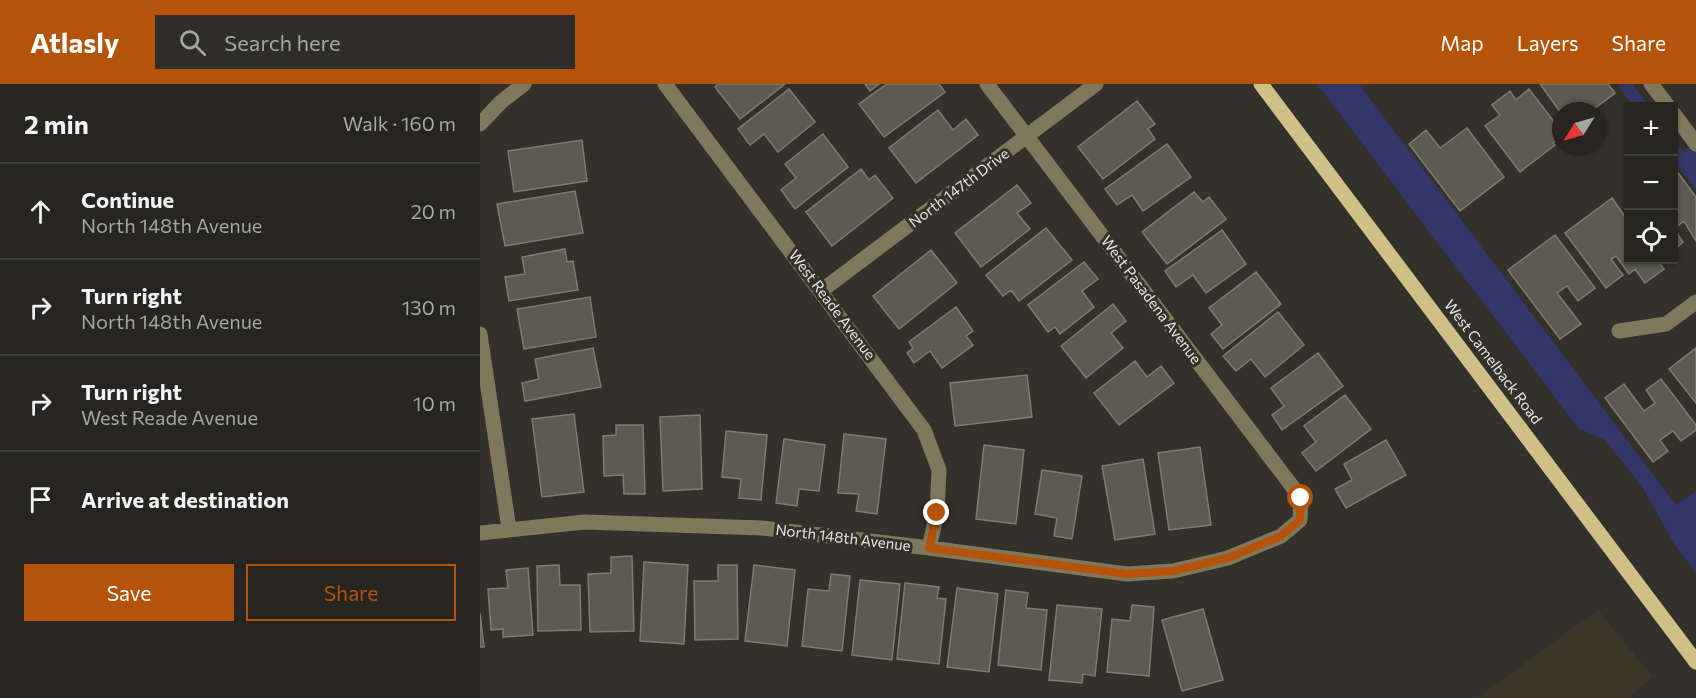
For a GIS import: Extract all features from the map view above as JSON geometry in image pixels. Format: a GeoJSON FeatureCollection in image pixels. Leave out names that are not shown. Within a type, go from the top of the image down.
{"type":"FeatureCollection","features":[{"type":"Feature","properties":{"kind":"main road","name":"West Camelback Road"},"geometry":{"type":"LineString","coordinates":[[1261,84],[1696,662]]}},
{"type":"Feature","properties":{"kind":"street"},"geometry":{"type":"LineString","coordinates":[[480,124],[501,102],[524,84]]}},
{"type":"Feature","properties":{"kind":"street","name":"West Reade Avenue"},"geometry":{"type":"LineString","coordinates":[[665,84],[924,430],[939,470],[937,513],[929,548]]}},
{"type":"Feature","properties":{"kind":"street","name":"West Pasadena Avenue"},"geometry":{"type":"LineString","coordinates":[[987,84],[1301,498],[1300,520]]}},
{"type":"Feature","properties":{"kind":"street","name":"North 147th Drive"},"geometry":{"type":"LineString","coordinates":[[821,291],[1096,84]]}},
{"type":"Feature","properties":{"kind":"street"},"geometry":{"type":"LineString","coordinates":[[1651,84],[1665,102]]}},
{"type":"Feature","properties":{"kind":"street"},"geometry":{"type":"LineString","coordinates":[[1678,119],[1696,144]]}},
{"type":"Feature","properties":{"kind":"street"},"geometry":{"type":"LineString","coordinates":[[1619,331],[1666,324],[1696,302]]}},
{"type":"Feature","properties":{"kind":"street"},"geometry":{"type":"LineString","coordinates":[[480,334],[509,529]]}},
{"type":"Feature","properties":{"kind":"street","name":"North 148th Avenue"},"geometry":{"type":"LineString","coordinates":[[480,533],[585,522],[762,528],[1127,574],[1173,571],[1228,558],[1281,536],[1300,520]]}},
{"type":"Feature","properties":{"kind":"shaded area"},"geometry":{"type":"Polygon","coordinates":[[[1317,84],[1359,84],[1676,505],[1696,491],[1696,573],[1674,544],[1643,488],[1605,440],[1579,429],[1317,84]]]}},
{"type":"Feature","properties":{"kind":"shaded area"},"geometry":{"type":"Polygon","coordinates":[[[1617,84],[1632,84],[1646,102],[1630,102],[1617,84]]]}},
{"type":"Feature","properties":{"kind":"shaded area"},"geometry":{"type":"Polygon","coordinates":[[[1696,142],[1696,190],[1678,165],[1678,145],[1683,152],[1696,142]]]}},
{"type":"Feature","properties":{"kind":"shaded area"},"geometry":{"type":"Polygon","coordinates":[[[1598,610],[1653,677],[1628,698],[1477,698],[1598,610]]]}},
{"type":"Feature","properties":{"kind":"building"},"geometry":{"type":"Polygon","coordinates":[[[718,84],[785,84],[740,119],[715,87],[718,84]]]}},
{"type":"Feature","properties":{"kind":"building"},"geometry":{"type":"Polygon","coordinates":[[[865,84],[879,84],[870,91],[865,84]]]}},
{"type":"Feature","properties":{"kind":"building"},"geometry":{"type":"Polygon","coordinates":[[[887,84],[939,84],[945,92],[884,137],[859,104],[887,84]]]}},
{"type":"Feature","properties":{"kind":"building"},"geometry":{"type":"Polygon","coordinates":[[[1540,84],[1608,84],[1615,93],[1603,102],[1553,102],[1540,84]]]}},
{"type":"Feature","properties":{"kind":"building"},"geometry":{"type":"Polygon","coordinates":[[[789,89],[815,122],[778,152],[764,134],[750,145],[738,129],[789,89]]]}},
{"type":"Feature","properties":{"kind":"building"},"geometry":{"type":"Polygon","coordinates":[[[1529,89],[1552,119],[1552,147],[1520,172],[1485,126],[1500,115],[1492,105],[1510,91],[1516,100],[1529,89]]]}},
{"type":"Feature","properties":{"kind":"building"},"geometry":{"type":"Polygon","coordinates":[[[1137,101],[1155,124],[1148,129],[1155,139],[1103,179],[1078,147],[1137,101]]]}},
{"type":"Feature","properties":{"kind":"building"},"geometry":{"type":"Polygon","coordinates":[[[938,110],[953,130],[966,119],[978,135],[916,183],[889,148],[938,110]]]}},
{"type":"Feature","properties":{"kind":"building"},"geometry":{"type":"Polygon","coordinates":[[[1467,128],[1504,177],[1460,211],[1409,144],[1426,130],[1440,148],[1467,128]]]}},
{"type":"Feature","properties":{"kind":"building"},"geometry":{"type":"Polygon","coordinates":[[[823,134],[848,167],[795,209],[781,190],[796,178],[785,164],[823,134]]]}},
{"type":"Feature","properties":{"kind":"building"},"geometry":{"type":"Polygon","coordinates":[[[582,140],[587,181],[514,192],[508,151],[582,140]]]}},
{"type":"Feature","properties":{"kind":"building"},"geometry":{"type":"Polygon","coordinates":[[[1167,144],[1191,177],[1143,211],[1132,195],[1117,205],[1105,189],[1167,144]]]}},
{"type":"Feature","properties":{"kind":"building"},"geometry":{"type":"Polygon","coordinates":[[[861,169],[869,180],[875,175],[893,198],[832,246],[806,212],[861,169]]]}},
{"type":"Feature","properties":{"kind":"building"},"geometry":{"type":"Polygon","coordinates":[[[1678,173],[1696,197],[1696,241],[1684,221],[1678,226],[1678,173]]]}},
{"type":"Feature","properties":{"kind":"building"},"geometry":{"type":"Polygon","coordinates":[[[1017,185],[1031,203],[1017,213],[1030,229],[981,267],[955,233],[1017,185]]]}},
{"type":"Feature","properties":{"kind":"building"},"geometry":{"type":"Polygon","coordinates":[[[575,191],[583,233],[505,246],[497,204],[575,191]]]}},
{"type":"Feature","properties":{"kind":"building"},"geometry":{"type":"Polygon","coordinates":[[[1194,192],[1203,202],[1209,197],[1226,219],[1167,264],[1142,232],[1194,192]]]}},
{"type":"Feature","properties":{"kind":"building"},"geometry":{"type":"Polygon","coordinates":[[[1612,198],[1624,215],[1624,264],[1660,264],[1664,269],[1645,283],[1635,269],[1629,274],[1616,256],[1611,259],[1623,275],[1606,288],[1565,233],[1612,198]]]}},
{"type":"Feature","properties":{"kind":"building"},"geometry":{"type":"Polygon","coordinates":[[[1046,228],[1072,260],[1019,301],[1011,290],[1003,296],[986,275],[1046,228]]]}},
{"type":"Feature","properties":{"kind":"building"},"geometry":{"type":"Polygon","coordinates":[[[1222,230],[1246,264],[1206,293],[1193,275],[1176,287],[1165,271],[1222,230]]]}},
{"type":"Feature","properties":{"kind":"building"},"geometry":{"type":"Polygon","coordinates":[[[1555,235],[1595,288],[1578,301],[1567,286],[1557,293],[1581,324],[1560,339],[1508,270],[1555,235]]]}},
{"type":"Feature","properties":{"kind":"building"},"geometry":{"type":"Polygon","coordinates":[[[1678,235],[1683,242],[1678,246],[1678,235]]]}},
{"type":"Feature","properties":{"kind":"building"},"geometry":{"type":"Polygon","coordinates":[[[565,249],[567,262],[573,261],[578,290],[509,301],[505,277],[525,274],[522,257],[565,249]]]}},
{"type":"Feature","properties":{"kind":"building"},"geometry":{"type":"Polygon","coordinates":[[[931,250],[957,283],[899,329],[873,296],[931,250]]]}},
{"type":"Feature","properties":{"kind":"building"},"geometry":{"type":"Polygon","coordinates":[[[1084,262],[1098,279],[1082,291],[1094,307],[1060,334],[1055,327],[1048,332],[1028,305],[1084,262]]]}},
{"type":"Feature","properties":{"kind":"building"},"geometry":{"type":"Polygon","coordinates":[[[1256,272],[1281,304],[1223,349],[1211,334],[1222,325],[1209,308],[1256,272]]]}},
{"type":"Feature","properties":{"kind":"building"},"geometry":{"type":"Polygon","coordinates":[[[590,297],[596,337],[524,349],[517,309],[590,297]]]}},
{"type":"Feature","properties":{"kind":"building"},"geometry":{"type":"Polygon","coordinates":[[[1113,304],[1126,321],[1111,333],[1123,348],[1086,378],[1061,346],[1113,304]]]}},
{"type":"Feature","properties":{"kind":"building"},"geometry":{"type":"Polygon","coordinates":[[[956,307],[973,331],[966,336],[973,345],[942,368],[930,351],[914,363],[907,353],[913,348],[909,342],[956,307]]]}},
{"type":"Feature","properties":{"kind":"building"},"geometry":{"type":"Polygon","coordinates":[[[1278,312],[1304,345],[1265,377],[1251,359],[1236,371],[1223,356],[1278,312]]]}},
{"type":"Feature","properties":{"kind":"building"},"geometry":{"type":"Polygon","coordinates":[[[593,348],[601,387],[525,401],[522,383],[539,379],[535,359],[593,348]]]}},
{"type":"Feature","properties":{"kind":"building"},"geometry":{"type":"Polygon","coordinates":[[[1696,348],[1696,403],[1669,369],[1696,348]]]}},
{"type":"Feature","properties":{"kind":"building"},"geometry":{"type":"Polygon","coordinates":[[[1318,353],[1343,386],[1282,430],[1272,415],[1284,406],[1271,388],[1318,353]]]}},
{"type":"Feature","properties":{"kind":"building"},"geometry":{"type":"Polygon","coordinates":[[[1135,361],[1147,377],[1161,366],[1174,383],[1119,425],[1094,393],[1135,361]]]}},
{"type":"Feature","properties":{"kind":"building"},"geometry":{"type":"Polygon","coordinates":[[[1027,375],[1032,417],[955,426],[950,383],[1027,375]]]}},
{"type":"Feature","properties":{"kind":"building"},"geometry":{"type":"Polygon","coordinates":[[[1661,379],[1696,425],[1696,430],[1681,441],[1673,431],[1660,440],[1668,451],[1653,462],[1605,398],[1624,384],[1644,411],[1655,403],[1646,390],[1661,379]]]}},
{"type":"Feature","properties":{"kind":"building"},"geometry":{"type":"Polygon","coordinates":[[[1345,395],[1371,429],[1316,471],[1302,453],[1316,442],[1304,426],[1345,395]]]}},
{"type":"Feature","properties":{"kind":"building"},"geometry":{"type":"Polygon","coordinates":[[[574,414],[584,492],[542,497],[532,419],[574,414]]]}},
{"type":"Feature","properties":{"kind":"building"},"geometry":{"type":"Polygon","coordinates":[[[700,415],[702,489],[663,491],[660,417],[700,415]]]}},
{"type":"Feature","properties":{"kind":"building"},"geometry":{"type":"Polygon","coordinates":[[[616,425],[643,425],[645,494],[624,494],[623,475],[604,476],[603,436],[616,435],[616,425]]]}},
{"type":"Feature","properties":{"kind":"building"},"geometry":{"type":"Polygon","coordinates":[[[726,431],[767,435],[761,500],[739,498],[741,479],[722,477],[726,431]]]}},
{"type":"Feature","properties":{"kind":"building"},"geometry":{"type":"Polygon","coordinates":[[[844,434],[886,439],[877,514],[856,511],[859,494],[838,493],[844,434]]]}},
{"type":"Feature","properties":{"kind":"building"},"geometry":{"type":"Polygon","coordinates":[[[784,439],[825,445],[819,491],[799,489],[797,506],[776,503],[784,439]]]}},
{"type":"Feature","properties":{"kind":"building"},"geometry":{"type":"Polygon","coordinates":[[[1386,440],[1406,475],[1346,508],[1335,489],[1352,480],[1344,464],[1386,440]]]}},
{"type":"Feature","properties":{"kind":"building"},"geometry":{"type":"Polygon","coordinates":[[[984,445],[1024,450],[1016,524],[976,519],[984,445]]]}},
{"type":"Feature","properties":{"kind":"building"},"geometry":{"type":"Polygon","coordinates":[[[1200,447],[1211,525],[1169,530],[1158,453],[1200,447]]]}},
{"type":"Feature","properties":{"kind":"building"},"geometry":{"type":"Polygon","coordinates":[[[1143,459],[1155,534],[1115,540],[1102,466],[1143,459]]]}},
{"type":"Feature","properties":{"kind":"building"},"geometry":{"type":"Polygon","coordinates":[[[1042,470],[1082,476],[1072,539],[1054,536],[1057,518],[1035,514],[1042,470]]]}},
{"type":"Feature","properties":{"kind":"building"},"geometry":{"type":"Polygon","coordinates":[[[632,556],[634,631],[590,632],[588,574],[611,573],[611,557],[632,556]]]}},
{"type":"Feature","properties":{"kind":"building"},"geometry":{"type":"Polygon","coordinates":[[[644,562],[688,565],[684,644],[640,641],[644,562]]]}},
{"type":"Feature","properties":{"kind":"building"},"geometry":{"type":"Polygon","coordinates":[[[559,565],[560,585],[580,585],[581,630],[538,631],[537,566],[559,565]]]}},
{"type":"Feature","properties":{"kind":"building"},"geometry":{"type":"Polygon","coordinates":[[[718,565],[737,565],[738,639],[695,640],[694,581],[718,581],[718,565]]]}},
{"type":"Feature","properties":{"kind":"building"},"geometry":{"type":"Polygon","coordinates":[[[754,565],[795,570],[787,646],[745,641],[754,565]]]}},
{"type":"Feature","properties":{"kind":"building"},"geometry":{"type":"Polygon","coordinates":[[[528,568],[533,635],[503,637],[503,629],[491,630],[488,589],[508,588],[506,570],[528,568]]]}},
{"type":"Feature","properties":{"kind":"building"},"geometry":{"type":"Polygon","coordinates":[[[831,574],[850,576],[842,651],[802,646],[808,589],[829,591],[831,574]]]}},
{"type":"Feature","properties":{"kind":"building"},"geometry":{"type":"Polygon","coordinates":[[[860,580],[900,584],[892,660],[852,655],[860,580]]]}},
{"type":"Feature","properties":{"kind":"building"},"geometry":{"type":"Polygon","coordinates":[[[905,583],[939,587],[937,598],[946,599],[939,664],[897,659],[905,583]]]}},
{"type":"Feature","properties":{"kind":"building"},"geometry":{"type":"Polygon","coordinates":[[[957,588],[998,594],[989,672],[947,667],[957,588]]]}},
{"type":"Feature","properties":{"kind":"building"},"geometry":{"type":"Polygon","coordinates":[[[1006,590],[1028,593],[1026,608],[1047,610],[1041,670],[998,665],[1006,590]]]}},
{"type":"Feature","properties":{"kind":"building"},"geometry":{"type":"Polygon","coordinates":[[[1057,605],[1102,609],[1095,676],[1083,674],[1082,683],[1049,680],[1057,605]]]}},
{"type":"Feature","properties":{"kind":"building"},"geometry":{"type":"Polygon","coordinates":[[[1132,605],[1154,607],[1149,676],[1107,672],[1112,619],[1130,621],[1132,605]]]}},
{"type":"Feature","properties":{"kind":"building"},"geometry":{"type":"Polygon","coordinates":[[[1203,609],[1223,680],[1182,691],[1162,620],[1203,609]]]}},
{"type":"Feature","properties":{"kind":"building"},"geometry":{"type":"Polygon","coordinates":[[[480,613],[484,647],[480,647],[480,613]]]}},
{"type":"Feature","properties":{"kind":"route"},"geometry":{"type":"LineString","coordinates":[[937,513],[929,548],[1127,574],[1173,571],[1228,558],[1281,536],[1300,520],[1301,498]]}}]}
